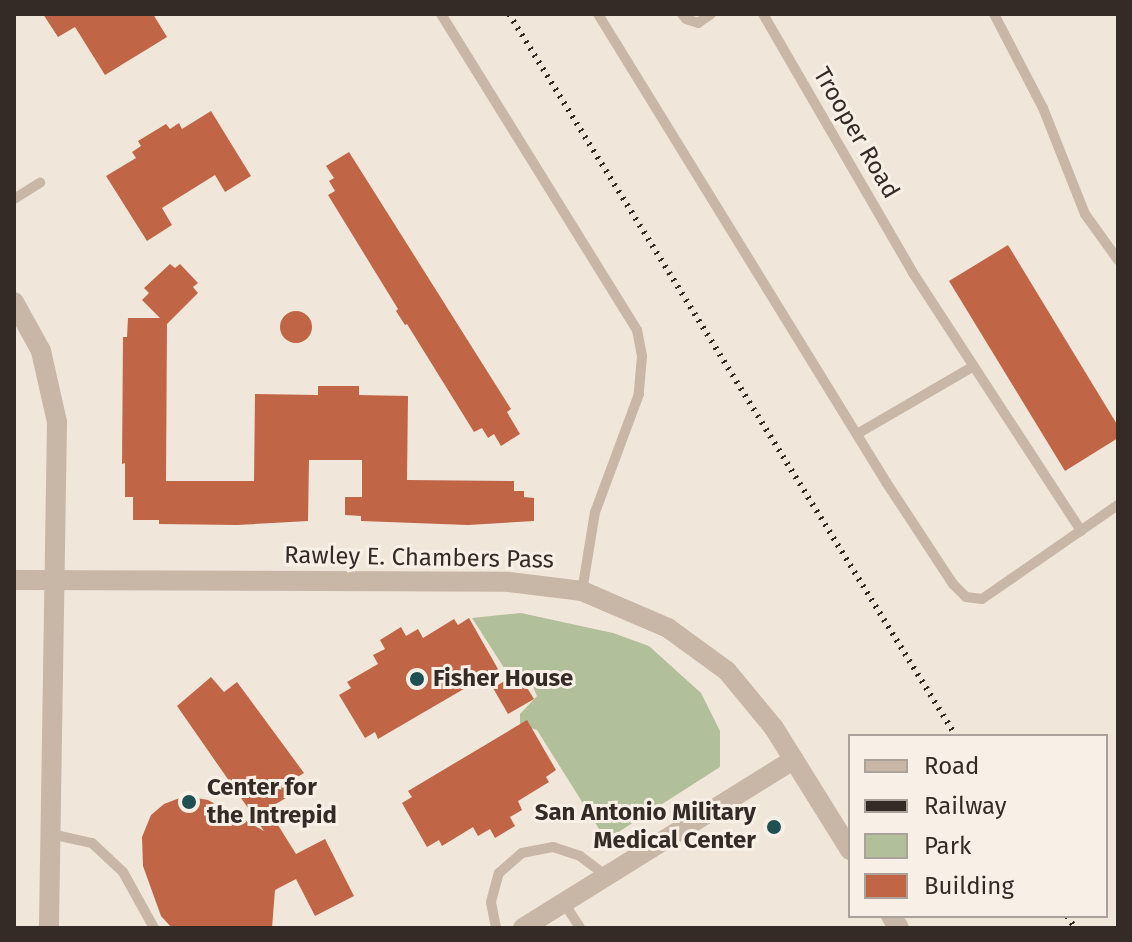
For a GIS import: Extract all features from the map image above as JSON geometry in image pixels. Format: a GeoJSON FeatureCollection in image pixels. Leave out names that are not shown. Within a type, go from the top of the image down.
{"type":"FeatureCollection","features":[{"type":"Feature","properties":{"kind":"street"},"geometry":{"type":"LineString","coordinates":[[14,302],[41,351],[57,422],[49,928]]}},
{"type":"Feature","properties":{"kind":"street","name":"Rawley E. Chambers Pass"},"geometry":{"type":"LineString","coordinates":[[14,580],[509,582],[582,591],[668,628],[698,647],[752,697],[848,847]]}},
{"type":"Feature","properties":{"kind":"street"},"geometry":{"type":"LineString","coordinates":[[523,928],[794,759]]}},
{"type":"Feature","properties":{"kind":"lane"},"geometry":{"type":"LineString","coordinates":[[441,14],[637,330],[642,356],[639,394],[595,512],[582,591]]}},
{"type":"Feature","properties":{"kind":"lane"},"geometry":{"type":"LineString","coordinates":[[598,14],[857,434],[953,584],[966,597],[982,599],[1118,505]]}},
{"type":"Feature","properties":{"kind":"lane"},"geometry":{"type":"LineString","coordinates":[[682,14],[698,23],[711,14]]}},
{"type":"Feature","properties":{"kind":"lane","name":"Trooper Road"},"geometry":{"type":"LineString","coordinates":[[763,14],[913,273],[1081,531]]}},
{"type":"Feature","properties":{"kind":"lane"},"geometry":{"type":"LineString","coordinates":[[994,14],[1043,108],[1085,214],[1118,260]]}},
{"type":"Feature","properties":{"kind":"lane"},"geometry":{"type":"LineString","coordinates":[[14,199],[40,183]]}},
{"type":"Feature","properties":{"kind":"lane"},"geometry":{"type":"LineString","coordinates":[[857,434],[974,366]]}},
{"type":"Feature","properties":{"kind":"lane"},"geometry":{"type":"LineString","coordinates":[[51,834],[92,843],[123,872],[154,928]]}},
{"type":"Feature","properties":{"kind":"lane"},"geometry":{"type":"LineString","coordinates":[[496,928],[491,902],[499,873],[522,853],[553,847],[580,856],[607,876]]}},
{"type":"Feature","properties":{"kind":"lane"},"geometry":{"type":"LineString","coordinates":[[564,903],[580,928]]}},
{"type":"Feature","properties":{"kind":"green space"},"geometry":{"type":"Polygon","coordinates":[[[521,613],[613,633],[649,646],[701,693],[720,731],[720,767],[606,840],[537,730],[520,725],[520,714],[537,696],[527,672],[508,674],[472,618],[521,613]]]}},
{"type":"Feature","properties":{"kind":"building"},"geometry":{"type":"Polygon","coordinates":[[[43,14],[153,14],[167,37],[105,75],[75,27],[58,37],[43,14]]]}},
{"type":"Feature","properties":{"kind":"building"},"geometry":{"type":"Polygon","coordinates":[[[211,111],[251,176],[225,192],[215,175],[162,208],[172,225],[147,241],[106,176],[136,158],[132,152],[141,146],[138,141],[166,124],[170,129],[179,123],[182,129],[211,111]]]}},
{"type":"Feature","properties":{"kind":"building"},"geometry":{"type":"Polygon","coordinates":[[[349,152],[511,409],[507,412],[520,434],[501,446],[494,434],[488,438],[482,428],[474,432],[396,311],[398,309],[328,195],[335,191],[329,181],[334,178],[326,166],[349,152]]]}},
{"type":"Feature","properties":{"kind":"building"},"geometry":{"type":"Polygon","coordinates":[[[1008,245],[1118,426],[1118,438],[1065,471],[949,281],[1008,245]]]}},
{"type":"Feature","properties":{"kind":"building"},"geometry":{"type":"Polygon","coordinates":[[[170,264],[175,268],[180,264],[198,283],[193,287],[198,293],[167,324],[166,481],[254,481],[255,394],[318,395],[318,386],[359,386],[359,395],[408,396],[407,480],[514,481],[514,491],[524,491],[524,497],[534,498],[534,521],[468,525],[361,521],[361,516],[345,515],[345,497],[362,497],[362,460],[309,460],[308,521],[237,525],[159,524],[159,520],[133,520],[133,497],[125,497],[125,463],[122,464],[123,337],[127,337],[128,318],[160,318],[142,300],[149,293],[144,288],[170,264]]]}},
{"type":"Feature","properties":{"kind":"building"},"geometry":{"type":"Polygon","coordinates":[[[296,311],[307,316],[312,327],[307,338],[296,343],[285,338],[280,327],[285,316],[296,311]]]}},
{"type":"Feature","properties":{"kind":"building","name":"Fisher House"},"geometry":{"type":"Polygon","coordinates":[[[469,618],[498,669],[378,739],[375,732],[365,738],[339,695],[351,688],[347,682],[378,664],[373,655],[385,649],[380,640],[401,627],[406,636],[418,629],[423,638],[454,619],[458,625],[469,618]]]}},
{"type":"Feature","properties":{"kind":"building"},"geometry":{"type":"Polygon","coordinates":[[[518,673],[534,699],[508,714],[493,688],[518,673]]]}},
{"type":"Feature","properties":{"kind":"building","name":"Center for the Intrepid"},"geometry":{"type":"Polygon","coordinates":[[[211,677],[224,692],[237,682],[304,773],[291,781],[297,791],[268,809],[296,854],[325,839],[354,896],[315,916],[296,879],[275,890],[272,928],[172,928],[161,916],[143,866],[142,837],[151,815],[164,804],[185,796],[208,800],[264,831],[177,706],[211,677]]]}},
{"type":"Feature","properties":{"kind":"building","name":"Fisher House"},"geometry":{"type":"Polygon","coordinates":[[[527,720],[556,770],[546,777],[549,782],[518,801],[522,810],[510,817],[515,826],[495,838],[490,829],[478,836],[473,827],[442,846],[439,840],[427,847],[402,803],[412,797],[408,791],[527,720]]]}},
{"type":"Feature","properties":{"kind":"railway"},"geometry":{"type":"LineString","coordinates":[[509,14],[955,734]]}},
{"type":"Feature","properties":{"kind":"railway"},"geometry":{"type":"LineString","coordinates":[[1068,918],[1075,928]]}},
{"type":"Feature","properties":{"kind":"place","name":"Fisher House"},"geometry":{"type":"Point","coordinates":[417,679]}},
{"type":"Feature","properties":{"kind":"place","name":"Center for the Intrepid"},"geometry":{"type":"Point","coordinates":[189,802]}},
{"type":"Feature","properties":{"kind":"place","name":"San Antonio Military Medical Center"},"geometry":{"type":"Point","coordinates":[774,827]}}]}
